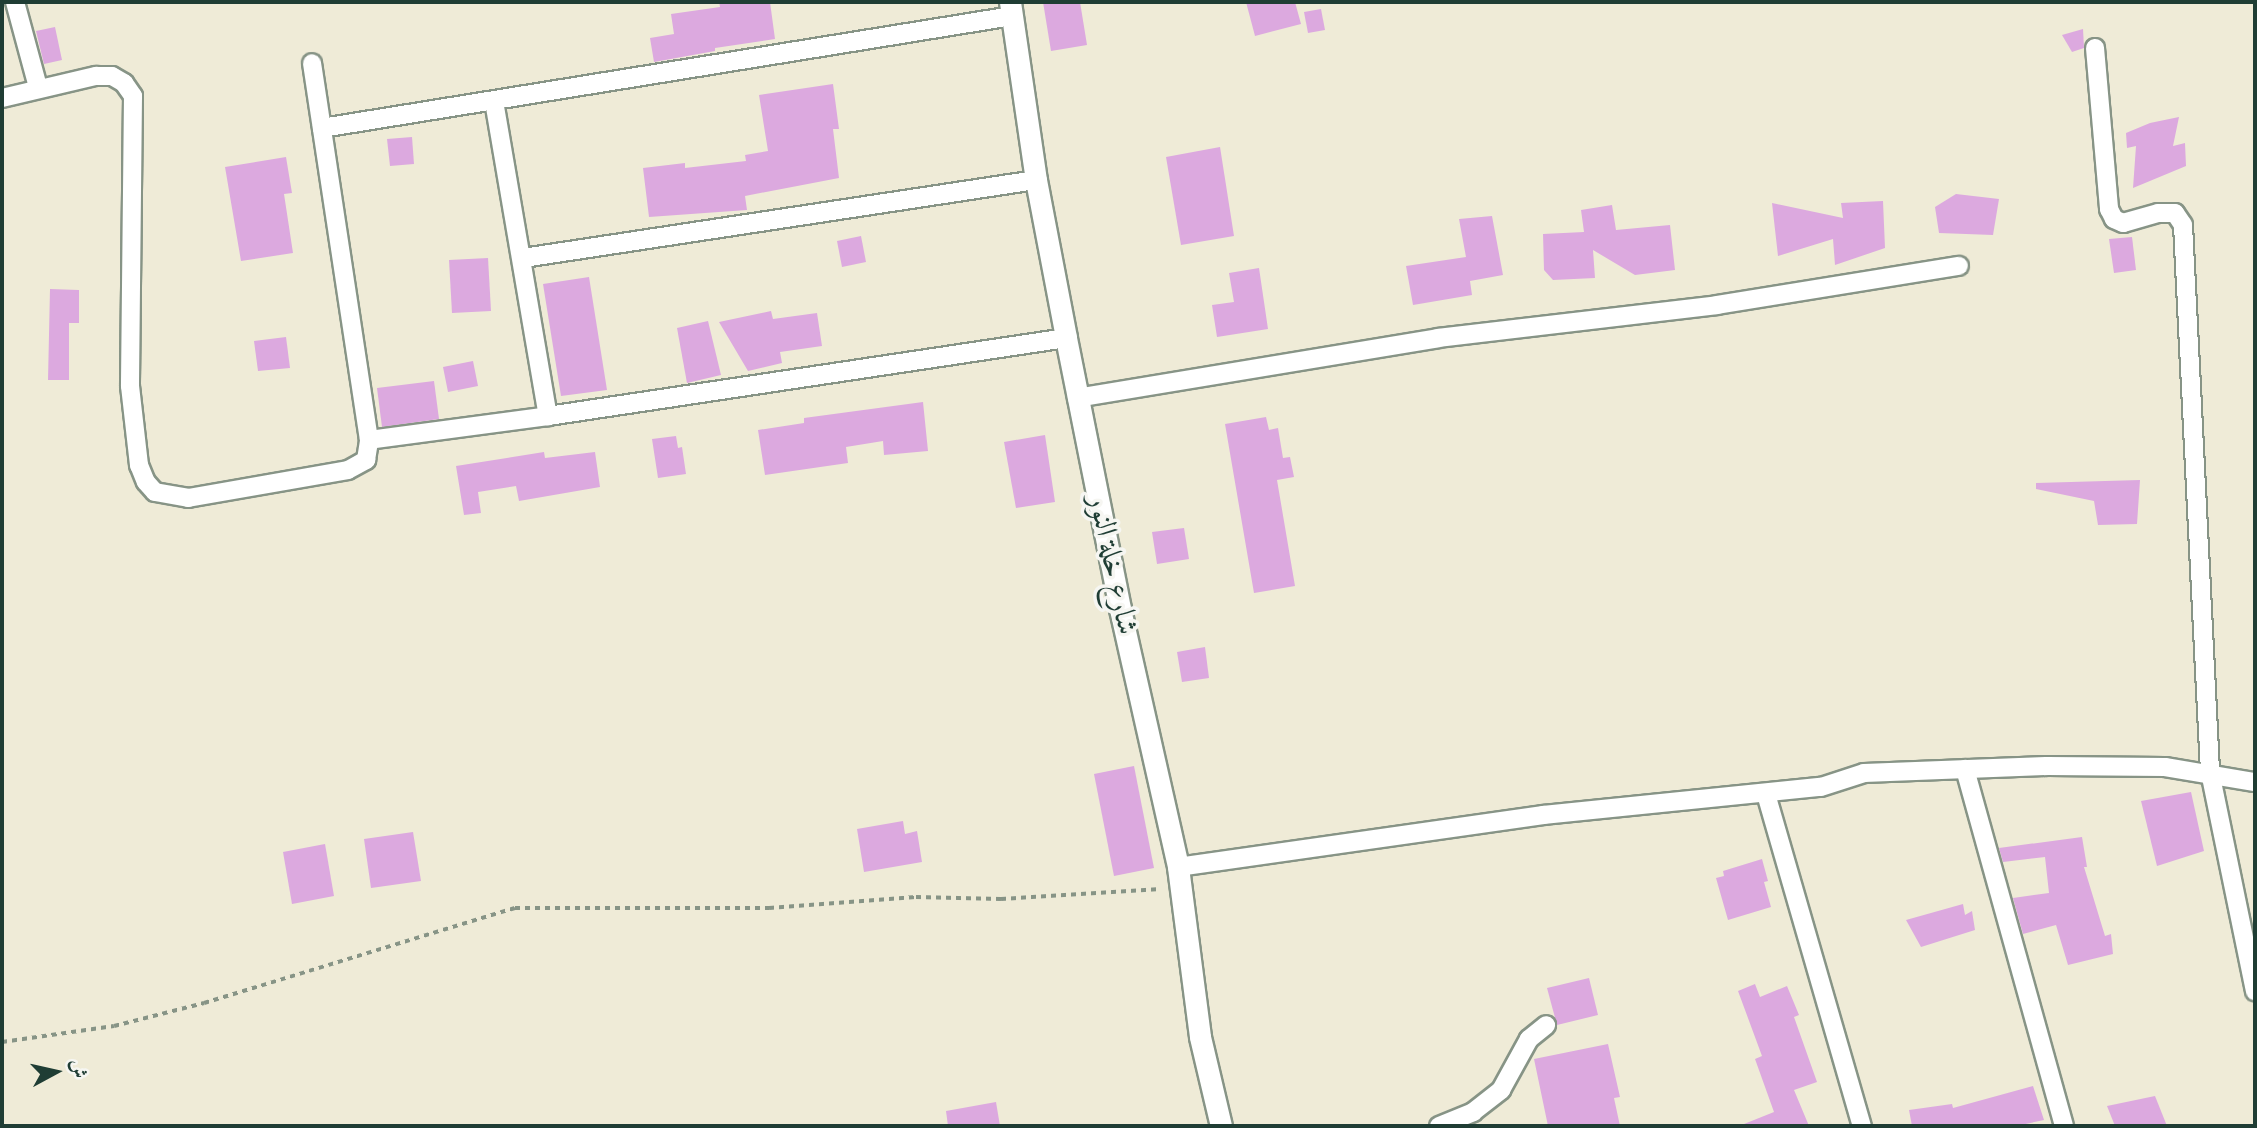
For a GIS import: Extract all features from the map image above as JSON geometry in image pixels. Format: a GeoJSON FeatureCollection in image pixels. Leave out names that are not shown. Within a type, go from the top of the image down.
{"type":"FeatureCollection","features":[{"type":"Feature","properties":{"kind":"street"},"geometry":{"type":"LineString","coordinates":[[15,2],[38,87]]}},
{"type":"Feature","properties":{"kind":"street"},"geometry":{"type":"LineString","coordinates":[[322,128],[494,101],[1011,9]]}},
{"type":"Feature","properties":{"kind":"street","name":"شارع خلة النور"},"geometry":{"type":"LineString","coordinates":[[1011,9],[1036,180],[1119,609],[1179,877],[1200,1037],[1221,1126]]}},
{"type":"Feature","properties":{"kind":"street"},"geometry":{"type":"LineString","coordinates":[[2095,48],[2109,209],[2114,219],[2123,223],[2158,214],[2175,213],[2183,225],[2210,772],[2255,991]]}},
{"type":"Feature","properties":{"kind":"street"},"geometry":{"type":"LineString","coordinates":[[2,98],[38,87],[96,76],[112,76],[124,83],[133,96],[130,386],[139,465],[146,482],[156,492],[188,498],[348,470],[366,460],[369,440],[312,63]]}},
{"type":"Feature","properties":{"kind":"street"},"geometry":{"type":"LineString","coordinates":[[494,101],[548,416]]}},
{"type":"Feature","properties":{"kind":"street"},"geometry":{"type":"LineString","coordinates":[[523,258],[1036,180]]}},
{"type":"Feature","properties":{"kind":"street"},"geometry":{"type":"LineString","coordinates":[[1077,398],[1438,338],[1717,305],[1959,265]]}},
{"type":"Feature","properties":{"kind":"street"},"geometry":{"type":"LineString","coordinates":[[369,440],[548,416],[1066,338]]}},
{"type":"Feature","properties":{"kind":"street"},"geometry":{"type":"LineString","coordinates":[[1179,877],[1543,815],[1821,787],[1864,773],[2152,766],[2210,772],[2255,782]]}},
{"type":"Feature","properties":{"kind":"street"},"geometry":{"type":"LineString","coordinates":[[1965,769],[2064,1126]]}},
{"type":"Feature","properties":{"kind":"street"},"geometry":{"type":"LineString","coordinates":[[1766,794],[1862,1126]]}},
{"type":"Feature","properties":{"kind":"street"},"geometry":{"type":"LineString","coordinates":[[1439,1126],[1474,1112],[1501,1090],[1529,1039],[1546,1025]]}},
{"type":"Feature","properties":{"kind":"path"},"geometry":{"type":"LineString","coordinates":[[2,1042],[114,1026],[204,1003],[515,908],[768,908],[916,897],[1001,899],[1121,894],[1179,877]]}},
{"type":"Feature","properties":{"kind":"building"},"geometry":{"type":"Polygon","coordinates":[[[719,2],[770,2],[775,39],[715,48],[715,51],[654,62],[650,38],[674,34],[671,14],[720,7],[719,2]]]}},
{"type":"Feature","properties":{"kind":"building"},"geometry":{"type":"Polygon","coordinates":[[[1043,2],[1080,2],[1087,45],[1051,51],[1043,2]]]}},
{"type":"Feature","properties":{"kind":"building"},"geometry":{"type":"Polygon","coordinates":[[[1246,2],[1295,2],[1301,24],[1255,36],[1246,2]]]}},
{"type":"Feature","properties":{"kind":"building"},"geometry":{"type":"Polygon","coordinates":[[[1321,9],[1325,30],[1308,33],[1304,12],[1321,9]]]}},
{"type":"Feature","properties":{"kind":"building"},"geometry":{"type":"Polygon","coordinates":[[[55,27],[62,60],[44,64],[36,31],[55,27]]]}},
{"type":"Feature","properties":{"kind":"building"},"geometry":{"type":"Polygon","coordinates":[[[2083,29],[2084,48],[2072,52],[2062,35],[2083,29]]]}},
{"type":"Feature","properties":{"kind":"building"},"geometry":{"type":"Polygon","coordinates":[[[833,84],[839,129],[833,129],[839,178],[745,196],[747,210],[649,217],[643,168],[685,163],[685,168],[746,161],[745,155],[768,151],[759,95],[833,84]]]}},
{"type":"Feature","properties":{"kind":"building"},"geometry":{"type":"Polygon","coordinates":[[[2179,117],[2173,146],[2185,143],[2186,166],[2133,188],[2136,146],[2127,148],[2126,133],[2150,123],[2179,117]]]}},
{"type":"Feature","properties":{"kind":"building"},"geometry":{"type":"Polygon","coordinates":[[[412,137],[414,164],[390,166],[387,139],[412,137]]]}},
{"type":"Feature","properties":{"kind":"building"},"geometry":{"type":"Polygon","coordinates":[[[1220,147],[1234,236],[1181,245],[1166,157],[1220,147]]]}},
{"type":"Feature","properties":{"kind":"building"},"geometry":{"type":"Polygon","coordinates":[[[286,157],[292,193],[284,194],[293,253],[241,261],[225,167],[286,157]]]}},
{"type":"Feature","properties":{"kind":"building"},"geometry":{"type":"Polygon","coordinates":[[[1956,194],[1999,199],[1993,235],[1939,233],[1935,207],[1956,194]]]}},
{"type":"Feature","properties":{"kind":"building"},"geometry":{"type":"Polygon","coordinates":[[[1883,201],[1885,248],[1835,265],[1833,239],[1778,256],[1772,203],[1843,218],[1841,203],[1883,201]]]}},
{"type":"Feature","properties":{"kind":"building"},"geometry":{"type":"Polygon","coordinates":[[[1612,205],[1616,230],[1670,225],[1675,270],[1635,275],[1593,250],[1595,278],[1553,280],[1544,270],[1543,234],[1584,232],[1581,210],[1612,205]]]}},
{"type":"Feature","properties":{"kind":"building"},"geometry":{"type":"Polygon","coordinates":[[[1492,216],[1503,275],[1470,281],[1472,295],[1413,305],[1406,266],[1466,257],[1459,219],[1492,216]]]}},
{"type":"Feature","properties":{"kind":"building"},"geometry":{"type":"Polygon","coordinates":[[[861,236],[866,262],[842,267],[837,241],[861,236]]]}},
{"type":"Feature","properties":{"kind":"building"},"geometry":{"type":"Polygon","coordinates":[[[2132,237],[2136,270],[2114,273],[2109,239],[2132,237]]]}},
{"type":"Feature","properties":{"kind":"building"},"geometry":{"type":"Polygon","coordinates":[[[488,258],[491,311],[452,313],[449,260],[488,258]]]}},
{"type":"Feature","properties":{"kind":"building"},"geometry":{"type":"Polygon","coordinates":[[[1259,268],[1268,329],[1217,337],[1212,305],[1234,302],[1229,273],[1259,268]]]}},
{"type":"Feature","properties":{"kind":"building"},"geometry":{"type":"Polygon","coordinates":[[[589,277],[607,390],[561,396],[543,284],[589,277]]]}},
{"type":"Feature","properties":{"kind":"building"},"geometry":{"type":"Polygon","coordinates":[[[50,289],[79,290],[79,323],[69,323],[69,380],[48,380],[50,289]]]}},
{"type":"Feature","properties":{"kind":"building"},"geometry":{"type":"Polygon","coordinates":[[[771,311],[773,319],[817,313],[822,346],[780,352],[782,363],[748,371],[719,322],[771,311]]]}},
{"type":"Feature","properties":{"kind":"building"},"geometry":{"type":"Polygon","coordinates":[[[708,321],[721,375],[687,383],[677,328],[708,321]]]}},
{"type":"Feature","properties":{"kind":"building"},"geometry":{"type":"Polygon","coordinates":[[[286,337],[290,368],[258,371],[254,341],[286,337]]]}},
{"type":"Feature","properties":{"kind":"building"},"geometry":{"type":"Polygon","coordinates":[[[473,361],[478,386],[448,392],[443,367],[473,361]]]}},
{"type":"Feature","properties":{"kind":"building"},"geometry":{"type":"Polygon","coordinates":[[[434,381],[439,419],[382,427],[377,388],[434,381]]]}},
{"type":"Feature","properties":{"kind":"building"},"geometry":{"type":"Polygon","coordinates":[[[923,402],[928,451],[884,455],[883,441],[846,447],[848,463],[765,475],[758,430],[804,423],[804,418],[923,402]]]}},
{"type":"Feature","properties":{"kind":"building"},"geometry":{"type":"Polygon","coordinates":[[[1266,417],[1269,430],[1278,428],[1283,458],[1290,457],[1294,477],[1277,480],[1295,586],[1254,593],[1225,424],[1266,417]]]}},
{"type":"Feature","properties":{"kind":"building"},"geometry":{"type":"Polygon","coordinates":[[[1045,435],[1055,502],[1016,508],[1004,442],[1045,435]]]}},
{"type":"Feature","properties":{"kind":"building"},"geometry":{"type":"Polygon","coordinates":[[[676,436],[678,448],[682,447],[686,474],[658,478],[652,439],[676,436]]]}},
{"type":"Feature","properties":{"kind":"building"},"geometry":{"type":"Polygon","coordinates":[[[544,452],[545,458],[595,452],[600,487],[519,501],[516,486],[478,492],[481,513],[464,515],[456,466],[544,452]]]}},
{"type":"Feature","properties":{"kind":"building"},"geometry":{"type":"Polygon","coordinates":[[[2140,480],[2137,524],[2098,525],[2094,501],[2036,489],[2036,483],[2140,480]]]}},
{"type":"Feature","properties":{"kind":"building"},"geometry":{"type":"Polygon","coordinates":[[[1184,528],[1189,559],[1157,564],[1152,532],[1184,528]]]}},
{"type":"Feature","properties":{"kind":"building"},"geometry":{"type":"Polygon","coordinates":[[[1205,647],[1209,678],[1182,682],[1177,652],[1205,647]]]}},
{"type":"Feature","properties":{"kind":"building"},"geometry":{"type":"Polygon","coordinates":[[[1134,766],[1154,868],[1114,876],[1094,774],[1134,766]]]}},
{"type":"Feature","properties":{"kind":"building"},"geometry":{"type":"Polygon","coordinates":[[[2191,792],[2204,851],[2157,866],[2141,801],[2191,792]]]}},
{"type":"Feature","properties":{"kind":"building"},"geometry":{"type":"Polygon","coordinates":[[[903,821],[905,834],[917,831],[922,862],[864,872],[857,829],[903,821]]]}},
{"type":"Feature","properties":{"kind":"building"},"geometry":{"type":"Polygon","coordinates":[[[413,832],[421,881],[371,888],[364,839],[413,832]]]}},
{"type":"Feature","properties":{"kind":"building"},"geometry":{"type":"Polygon","coordinates":[[[2082,837],[2087,867],[2084,867],[2105,936],[2111,934],[2113,954],[2068,965],[2056,925],[2023,934],[2013,898],[2049,893],[2045,857],[2003,862],[1999,848],[2082,837]]]}},
{"type":"Feature","properties":{"kind":"building"},"geometry":{"type":"Polygon","coordinates":[[[325,844],[334,896],[292,904],[283,852],[325,844]]]}},
{"type":"Feature","properties":{"kind":"building"},"geometry":{"type":"Polygon","coordinates":[[[1762,859],[1768,881],[1764,882],[1771,907],[1728,920],[1716,878],[1724,876],[1723,871],[1762,859]]]}},
{"type":"Feature","properties":{"kind":"building"},"geometry":{"type":"Polygon","coordinates":[[[1963,904],[1965,915],[1972,911],[1975,930],[1921,947],[1906,920],[1963,904]]]}},
{"type":"Feature","properties":{"kind":"building"},"geometry":{"type":"Polygon","coordinates":[[[1589,978],[1598,1015],[1557,1025],[1547,988],[1589,978]]]}},
{"type":"Feature","properties":{"kind":"building"},"geometry":{"type":"Polygon","coordinates":[[[1755,984],[1760,997],[1787,986],[1799,1015],[1794,1017],[1817,1082],[1794,1090],[1809,1126],[1739,1126],[1774,1112],[1755,1059],[1762,1056],[1738,991],[1755,984]]]}},
{"type":"Feature","properties":{"kind":"building"},"geometry":{"type":"Polygon","coordinates":[[[1608,1044],[1620,1097],[1614,1098],[1620,1126],[1548,1126],[1534,1059],[1608,1044]]]}},
{"type":"Feature","properties":{"kind":"building"},"geometry":{"type":"Polygon","coordinates":[[[2033,1086],[2044,1120],[2016,1126],[1912,1126],[1909,1110],[1952,1104],[1953,1108],[2033,1086]]]}},
{"type":"Feature","properties":{"kind":"building"},"geometry":{"type":"Polygon","coordinates":[[[2155,1096],[2167,1126],[2115,1126],[2107,1106],[2155,1096]]]}},
{"type":"Feature","properties":{"kind":"building"},"geometry":{"type":"Polygon","coordinates":[[[996,1102],[1000,1126],[948,1126],[946,1111],[996,1102]]]}}]}
